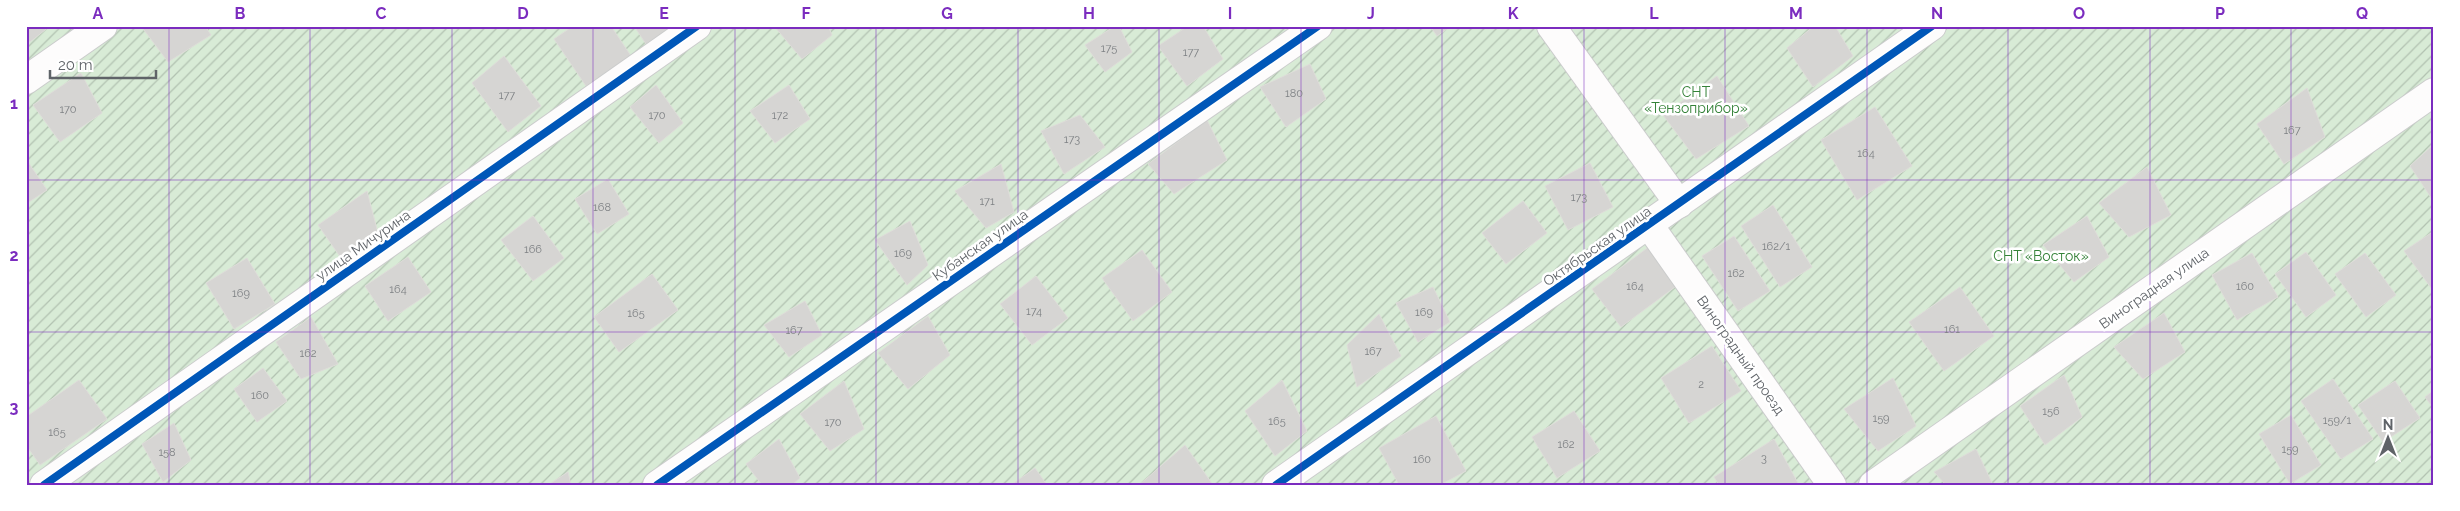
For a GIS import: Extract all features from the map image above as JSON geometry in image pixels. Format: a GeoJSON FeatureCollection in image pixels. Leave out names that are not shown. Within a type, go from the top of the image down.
{"type":"FeatureCollection","features":[{"type":"Feature","properties":{"kind":"street"},"geometry":{"type":"LineString","coordinates":[[26,80],[103,26]]}},
{"type":"Feature","properties":{"kind":"street","name":"улица Мичурина"},"geometry":{"type":"LineString","coordinates":[[44,485],[697,26]]}},
{"type":"Feature","properties":{"kind":"street","name":"Кубанская улица"},"geometry":{"type":"LineString","coordinates":[[657,485],[1318,26]]}},
{"type":"Feature","properties":{"kind":"street"},"geometry":{"type":"LineString","coordinates":[[1550,26],[1679,204]]}},
{"type":"Feature","properties":{"kind":"street","name":"Октябрьская улица"},"geometry":{"type":"LineString","coordinates":[[1276,485],[1932,26]]}},
{"type":"Feature","properties":{"kind":"street","name":"Виноградная улица"},"geometry":{"type":"LineString","coordinates":[[1873,485],[2434,92]]}},
{"type":"Feature","properties":{"kind":"street","name":"Виноградный проезд"},"geometry":{"type":"LineString","coordinates":[[1649,225],[1832,485]]}},
{"type":"Feature","properties":{"kind":"green space"},"geometry":{"type":"Polygon","coordinates":[[[26,26],[2434,26],[2434,485],[26,485],[26,26]]]}},
{"type":"Feature","properties":{"kind":"building"},"geometry":{"type":"Polygon","coordinates":[[[26,26],[50,26],[30,42],[26,37],[26,26]]]}},
{"type":"Feature","properties":{"kind":"building"},"geometry":{"type":"Polygon","coordinates":[[[141,26],[205,26],[211,35],[168,62],[141,26]]]}},
{"type":"Feature","properties":{"kind":"building"},"geometry":{"type":"Polygon","coordinates":[[[573,26],[611,26],[631,56],[586,86],[554,39],[573,26]]]}},
{"type":"Feature","properties":{"kind":"building"},"geometry":{"type":"Polygon","coordinates":[[[634,26],[673,26],[646,44],[634,26]]]}},
{"type":"Feature","properties":{"kind":"building"},"geometry":{"type":"Polygon","coordinates":[[[774,26],[828,26],[832,35],[802,59],[774,26]]]}},
{"type":"Feature","properties":{"kind":"building"},"geometry":{"type":"Polygon","coordinates":[[[1115,26],[1119,26],[1132,52],[1105,72],[1085,45],[1115,26]]]}},
{"type":"Feature","properties":{"kind":"building"},"geometry":{"type":"Polygon","coordinates":[[[1188,26],[1203,26],[1223,59],[1187,86],[1158,46],[1188,26]]]}},
{"type":"Feature","properties":{"kind":"building"},"geometry":{"type":"Polygon","coordinates":[[[1430,26],[1451,26],[1437,36],[1430,26]]]}},
{"type":"Feature","properties":{"kind":"building"},"geometry":{"type":"Polygon","coordinates":[[[1814,26],[1835,26],[1853,56],[1813,87],[1787,48],[1814,26]]]}},
{"type":"Feature","properties":{"kind":"building"},"geometry":{"type":"Polygon","coordinates":[[[504,56],[541,106],[508,132],[472,83],[504,56]]]}},
{"type":"Feature","properties":{"kind":"building"},"geometry":{"type":"Polygon","coordinates":[[[1310,64],[1326,99],[1286,127],[1260,87],[1310,64]]]}},
{"type":"Feature","properties":{"kind":"building"},"geometry":{"type":"Polygon","coordinates":[[[81,73],[102,113],[60,142],[33,105],[81,73]]]}},
{"type":"Feature","properties":{"kind":"building"},"geometry":{"type":"Polygon","coordinates":[[[1717,76],[1749,126],[1696,159],[1663,115],[1717,76]]]}},
{"type":"Feature","properties":{"kind":"building"},"geometry":{"type":"Polygon","coordinates":[[[656,85],[683,123],[659,143],[630,107],[656,85]]]}},
{"type":"Feature","properties":{"kind":"building"},"geometry":{"type":"Polygon","coordinates":[[[789,85],[810,119],[775,143],[750,111],[789,85]]]}},
{"type":"Feature","properties":{"kind":"building"},"geometry":{"type":"Polygon","coordinates":[[[2307,88],[2325,137],[2284,164],[2257,124],[2307,88]]]}},
{"type":"Feature","properties":{"kind":"building"},"geometry":{"type":"Polygon","coordinates":[[[1875,107],[1912,166],[1857,200],[1821,140],[1875,107]]]}},
{"type":"Feature","properties":{"kind":"building"},"geometry":{"type":"Polygon","coordinates":[[[1080,115],[1105,147],[1064,174],[1041,131],[1080,115]]]}},
{"type":"Feature","properties":{"kind":"building"},"geometry":{"type":"Polygon","coordinates":[[[1207,120],[1227,160],[1174,194],[1148,164],[1207,120]]]}},
{"type":"Feature","properties":{"kind":"building"},"geometry":{"type":"Polygon","coordinates":[[[2434,144],[2434,202],[2410,166],[2434,144]]]}},
{"type":"Feature","properties":{"kind":"building"},"geometry":{"type":"Polygon","coordinates":[[[26,159],[47,190],[26,204],[26,159]]]}},
{"type":"Feature","properties":{"kind":"building"},"geometry":{"type":"Polygon","coordinates":[[[1590,163],[1613,207],[1568,230],[1545,186],[1590,163]]]}},
{"type":"Feature","properties":{"kind":"building"},"geometry":{"type":"Polygon","coordinates":[[[1001,164],[1014,212],[986,228],[955,191],[1001,164]]]}},
{"type":"Feature","properties":{"kind":"building"},"geometry":{"type":"Polygon","coordinates":[[[2147,167],[2171,215],[2129,237],[2099,203],[2147,167]]]}},
{"type":"Feature","properties":{"kind":"building"},"geometry":{"type":"Polygon","coordinates":[[[608,179],[629,214],[597,234],[575,199],[608,179]]]}},
{"type":"Feature","properties":{"kind":"building"},"geometry":{"type":"Polygon","coordinates":[[[367,191],[379,237],[343,261],[318,225],[367,191]]]}},
{"type":"Feature","properties":{"kind":"building"},"geometry":{"type":"Polygon","coordinates":[[[1523,201],[1547,233],[1506,264],[1482,233],[1523,201]]]}},
{"type":"Feature","properties":{"kind":"building"},"geometry":{"type":"Polygon","coordinates":[[[1773,205],[1812,267],[1780,287],[1741,226],[1773,205]]]}},
{"type":"Feature","properties":{"kind":"building"},"geometry":{"type":"Polygon","coordinates":[[[533,216],[564,258],[533,281],[501,240],[533,216]]]}},
{"type":"Feature","properties":{"kind":"building"},"geometry":{"type":"Polygon","coordinates":[[[2087,216],[2109,257],[2074,282],[2043,245],[2087,216]]]}},
{"type":"Feature","properties":{"kind":"building"},"geometry":{"type":"Polygon","coordinates":[[[910,221],[928,265],[907,285],[875,240],[910,221]]]}},
{"type":"Feature","properties":{"kind":"building"},"geometry":{"type":"Polygon","coordinates":[[[2434,231],[2434,292],[2404,251],[2434,231]]]}},
{"type":"Feature","properties":{"kind":"building"},"geometry":{"type":"Polygon","coordinates":[[[1734,236],[1770,291],[1738,311],[1702,256],[1734,236]]]}},
{"type":"Feature","properties":{"kind":"building"},"geometry":{"type":"Polygon","coordinates":[[[1650,246],[1679,284],[1621,327],[1592,289],[1650,246]]]}},
{"type":"Feature","properties":{"kind":"building"},"geometry":{"type":"Polygon","coordinates":[[[1142,250],[1172,292],[1133,321],[1102,278],[1142,250]]]}},
{"type":"Feature","properties":{"kind":"building"},"geometry":{"type":"Polygon","coordinates":[[[2306,252],[2336,295],[2306,317],[2275,274],[2306,252]]]}},
{"type":"Feature","properties":{"kind":"building"},"geometry":{"type":"Polygon","coordinates":[[[2252,253],[2278,297],[2237,320],[2212,275],[2252,253]]]}},
{"type":"Feature","properties":{"kind":"building"},"geometry":{"type":"Polygon","coordinates":[[[2365,253],[2396,295],[2366,317],[2335,274],[2365,253]]]}},
{"type":"Feature","properties":{"kind":"building"},"geometry":{"type":"Polygon","coordinates":[[[408,257],[431,292],[388,321],[365,286],[408,257]]]}},
{"type":"Feature","properties":{"kind":"building"},"geometry":{"type":"Polygon","coordinates":[[[247,258],[275,304],[234,329],[206,283],[247,258]]]}},
{"type":"Feature","properties":{"kind":"building"},"geometry":{"type":"Polygon","coordinates":[[[652,274],[678,310],[619,352],[594,317],[652,274]]]}},
{"type":"Feature","properties":{"kind":"building"},"geometry":{"type":"Polygon","coordinates":[[[1036,276],[1068,318],[1032,345],[1000,304],[1036,276]]]}},
{"type":"Feature","properties":{"kind":"building"},"geometry":{"type":"Polygon","coordinates":[[[1433,287],[1450,322],[1418,342],[1396,303],[1433,287]]]}},
{"type":"Feature","properties":{"kind":"building"},"geometry":{"type":"Polygon","coordinates":[[[1960,287],[1994,336],[1944,371],[1909,322],[1960,287]]]}},
{"type":"Feature","properties":{"kind":"building"},"geometry":{"type":"Polygon","coordinates":[[[805,301],[822,335],[789,357],[764,325],[805,301]]]}},
{"type":"Feature","properties":{"kind":"building"},"geometry":{"type":"Polygon","coordinates":[[[2164,313],[2185,352],[2143,379],[2114,347],[2164,313]]]}},
{"type":"Feature","properties":{"kind":"building"},"geometry":{"type":"Polygon","coordinates":[[[1379,314],[1401,356],[1357,387],[1347,345],[1379,314]]]}},
{"type":"Feature","properties":{"kind":"building"},"geometry":{"type":"Polygon","coordinates":[[[928,316],[950,355],[908,389],[878,353],[928,316]]]}},
{"type":"Feature","properties":{"kind":"building"},"geometry":{"type":"Polygon","coordinates":[[[311,317],[338,364],[301,379],[276,342],[311,317]]]}},
{"type":"Feature","properties":{"kind":"building"},"geometry":{"type":"Polygon","coordinates":[[[1712,346],[1741,391],[1689,423],[1661,378],[1712,346]]]}},
{"type":"Feature","properties":{"kind":"building"},"geometry":{"type":"Polygon","coordinates":[[[263,368],[287,401],[257,422],[234,389],[263,368]]]}},
{"type":"Feature","properties":{"kind":"building"},"geometry":{"type":"Polygon","coordinates":[[[2064,375],[2082,417],[2045,445],[2020,406],[2064,375]]]}},
{"type":"Feature","properties":{"kind":"building"},"geometry":{"type":"Polygon","coordinates":[[[1893,378],[1916,426],[1878,451],[1844,409],[1893,378]]]}},
{"type":"Feature","properties":{"kind":"building"},"geometry":{"type":"Polygon","coordinates":[[[2333,379],[2373,439],[2341,459],[2301,401],[2333,379]]]}},
{"type":"Feature","properties":{"kind":"building"},"geometry":{"type":"Polygon","coordinates":[[[79,380],[107,419],[40,465],[26,445],[26,417],[79,380]]]}},
{"type":"Feature","properties":{"kind":"building"},"geometry":{"type":"Polygon","coordinates":[[[1282,380],[1307,431],[1275,456],[1245,411],[1282,380]]]}},
{"type":"Feature","properties":{"kind":"building"},"geometry":{"type":"Polygon","coordinates":[[[844,381],[864,429],[830,451],[800,414],[844,381]]]}},
{"type":"Feature","properties":{"kind":"building"},"geometry":{"type":"Polygon","coordinates":[[[2395,381],[2420,418],[2383,442],[2358,405],[2395,381]]]}},
{"type":"Feature","properties":{"kind":"building"},"geometry":{"type":"Polygon","coordinates":[[[2434,390],[2434,409],[2425,397],[2434,390]]]}},
{"type":"Feature","properties":{"kind":"building"},"geometry":{"type":"Polygon","coordinates":[[[1574,411],[1600,451],[1557,478],[1532,437],[1574,411]]]}},
{"type":"Feature","properties":{"kind":"building"},"geometry":{"type":"Polygon","coordinates":[[[2291,415],[2321,465],[2290,484],[2259,434],[2291,415]]]}},
{"type":"Feature","properties":{"kind":"building"},"geometry":{"type":"Polygon","coordinates":[[[1436,416],[1466,471],[1440,485],[1399,485],[1379,448],[1436,416]]]}},
{"type":"Feature","properties":{"kind":"building"},"geometry":{"type":"Polygon","coordinates":[[[174,423],[191,460],[163,482],[142,444],[174,423]]]}},
{"type":"Feature","properties":{"kind":"building"},"geometry":{"type":"Polygon","coordinates":[[[779,439],[800,478],[792,485],[762,485],[746,464],[779,439]]]}},
{"type":"Feature","properties":{"kind":"building"},"geometry":{"type":"Polygon","coordinates":[[[1774,439],[1799,485],[1719,485],[1714,477],[1774,439]]]}},
{"type":"Feature","properties":{"kind":"building"},"geometry":{"type":"Polygon","coordinates":[[[1185,445],[1213,485],[1139,485],[1185,445]]]}},
{"type":"Feature","properties":{"kind":"building"},"geometry":{"type":"Polygon","coordinates":[[[1976,449],[1993,485],[1946,485],[1934,472],[1976,449]]]}},
{"type":"Feature","properties":{"kind":"building"},"geometry":{"type":"Polygon","coordinates":[[[1035,468],[1047,485],[1011,485],[1035,468]]]}},
{"type":"Feature","properties":{"kind":"building"},"geometry":{"type":"Polygon","coordinates":[[[568,472],[571,485],[548,485],[568,472]]]}},
{"type":"Feature","properties":{"kind":"cycle path"},"geometry":{"type":"LineString","coordinates":[[44,485],[697,26]]}},
{"type":"Feature","properties":{"kind":"cycle path"},"geometry":{"type":"LineString","coordinates":[[657,485],[1318,26]]}},
{"type":"Feature","properties":{"kind":"cycle path"},"geometry":{"type":"LineString","coordinates":[[1276,485],[1932,26]]}},
{"type":"Feature","properties":{"kind":"park label","name":"СНТ «Тензоприбор»"},"geometry":{"type":"Point","coordinates":[1696,100]}},
{"type":"Feature","properties":{"kind":"park label","name":"СНТ «Восток»"},"geometry":{"type":"Point","coordinates":[2041,256]}}]}
